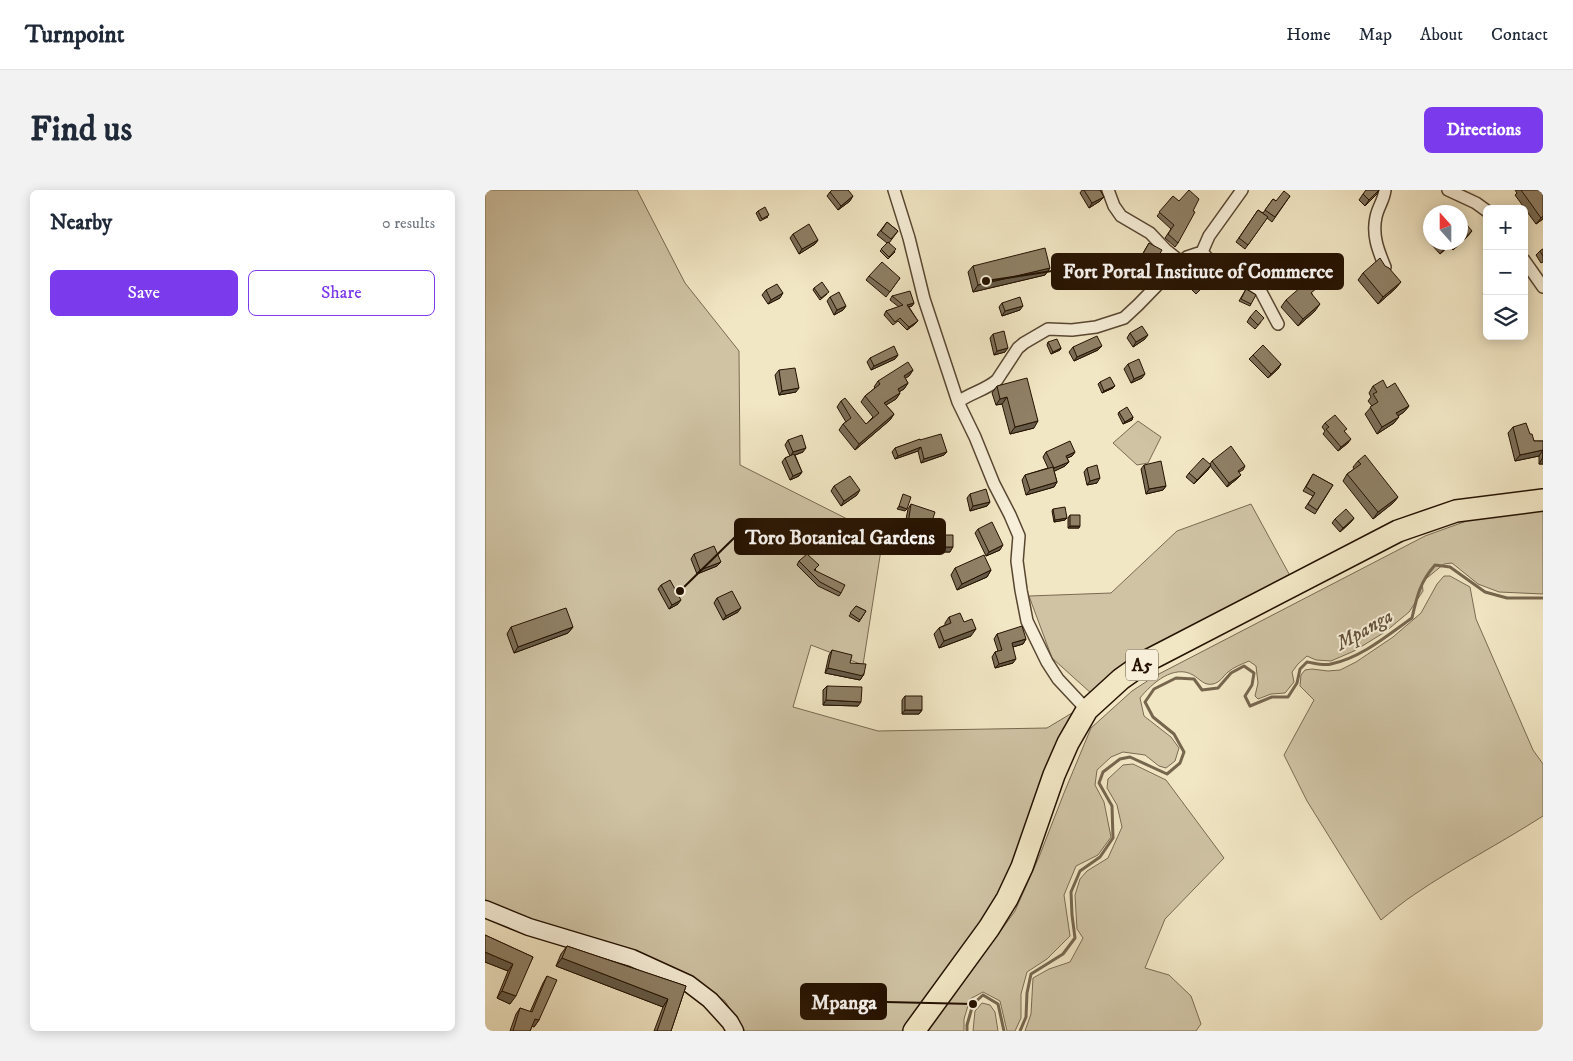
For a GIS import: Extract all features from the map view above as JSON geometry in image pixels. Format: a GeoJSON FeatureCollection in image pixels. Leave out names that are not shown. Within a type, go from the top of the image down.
{"type":"FeatureCollection","features":[{"type":"Feature","properties":{"kind":"highway","name":"A5"},"geometry":{"type":"LineString","coordinates":[[914,1031],[989,928],[1007,899],[1022,868],[1054,776],[1068,743],[1087,710],[1121,679],[1145,662],[1398,531],[1456,510],[1543,500]]}},
{"type":"Feature","properties":{"kind":"main road"},"geometry":{"type":"LineString","coordinates":[[485,909],[529,927],[632,958],[689,984],[710,1000],[730,1022],[735,1031]]}},
{"type":"Feature","properties":{"kind":"street"},"geometry":{"type":"LineString","coordinates":[[894,190],[909,238],[924,299],[958,402],[1019,536],[1017,561],[1027,621],[1047,662],[1072,695],[1087,710]]}},
{"type":"Feature","properties":{"kind":"street"},"geometry":{"type":"LineString","coordinates":[[1109,190],[1114,206],[1121,216],[1150,233],[1181,262]]}},
{"type":"Feature","properties":{"kind":"street"},"geometry":{"type":"LineString","coordinates":[[958,402],[997,380],[1020,346],[1048,329],[1072,330],[1096,327],[1124,318],[1139,305],[1171,270],[1187,257],[1202,252],[1209,236],[1242,190]]}},
{"type":"Feature","properties":{"kind":"street"},"geometry":{"type":"LineString","coordinates":[[1385,190],[1384,199],[1376,216],[1375,234],[1377,248],[1385,267]]}},
{"type":"Feature","properties":{"kind":"street"},"geometry":{"type":"LineString","coordinates":[[1449,190],[1483,208]]}},
{"type":"Feature","properties":{"kind":"street"},"geometry":{"type":"LineString","coordinates":[[1202,252],[1212,263],[1230,275],[1244,280],[1260,290],[1278,324]]}},
{"type":"Feature","properties":{"kind":"street"},"geometry":{"type":"LineString","coordinates":[[1528,266],[1543,287]]}},
{"type":"Feature","properties":{"kind":"shaded area"},"geometry":{"type":"Polygon","coordinates":[[[485,190],[637,190],[685,283],[739,351],[740,465],[883,537],[863,665],[811,645],[793,707],[878,731],[1047,728],[1072,713],[1042,783],[995,911],[910,1031],[744,1031],[725,1001],[691,978],[632,949],[533,921],[485,901],[485,190]]]}},
{"type":"Feature","properties":{"kind":"shaded area"},"geometry":{"type":"Polygon","coordinates":[[[1138,421],[1161,437],[1148,463],[1137,465],[1113,443],[1138,421]]]}},
{"type":"Feature","properties":{"kind":"shaded area"},"geometry":{"type":"Polygon","coordinates":[[[1251,504],[1294,583],[1092,694],[1052,658],[1029,596],[1111,593],[1177,531],[1251,504]]]}},
{"type":"Feature","properties":{"kind":"shaded area"},"geometry":{"type":"Polygon","coordinates":[[[1543,511],[1543,594],[1499,592],[1478,584],[1452,563],[1444,564],[1422,582],[1423,591],[1409,612],[1385,632],[1354,651],[1331,661],[1316,660],[1307,656],[1292,672],[1294,682],[1285,693],[1271,694],[1258,699],[1255,696],[1258,683],[1256,666],[1249,661],[1233,669],[1213,684],[1205,683],[1186,672],[1171,673],[1157,681],[1140,698],[1144,716],[1171,737],[1179,748],[1175,761],[1166,768],[1159,766],[1145,755],[1123,752],[1111,757],[1097,770],[1095,785],[1104,802],[1111,837],[1098,855],[1076,866],[1064,895],[1070,936],[1047,959],[1027,972],[1021,994],[1021,1018],[1015,1031],[1007,1031],[1000,1001],[983,992],[970,999],[964,1019],[964,1031],[928,1031],[1015,911],[1091,728],[1132,691],[1155,676],[1425,536],[1472,519],[1543,511]]]}},
{"type":"Feature","properties":{"kind":"shaded area"},"geometry":{"type":"Polygon","coordinates":[[[1444,576],[1450,576],[1470,587],[1476,619],[1533,750],[1543,764],[1543,816],[1406,900],[1381,920],[1307,801],[1284,755],[1314,700],[1300,686],[1301,675],[1305,670],[1340,670],[1356,662],[1393,637],[1421,613],[1437,584],[1444,576]]]}},
{"type":"Feature","properties":{"kind":"shaded area"},"geometry":{"type":"Polygon","coordinates":[[[1133,764],[1166,780],[1224,858],[1165,919],[1145,968],[1169,975],[1191,996],[1201,1024],[1196,1031],[1025,1031],[1031,1014],[1033,978],[1049,969],[1070,962],[1083,938],[1077,929],[1075,895],[1080,879],[1087,871],[1108,858],[1122,827],[1117,805],[1107,788],[1108,779],[1123,765],[1133,764]]]}},
{"type":"Feature","properties":{"kind":"shaded area"},"geometry":{"type":"Polygon","coordinates":[[[982,1003],[990,1005],[995,1012],[998,1031],[973,1031],[975,1011],[982,1003]]]}},
{"type":"Feature","properties":{"kind":"building"},"geometry":{"type":"Polygon","coordinates":[[[832,190],[848,190],[853,196],[841,206],[830,192],[832,190]]]}},
{"type":"Feature","properties":{"kind":"building"},"geometry":{"type":"Polygon","coordinates":[[[1084,190],[1100,190],[1104,197],[1092,203],[1084,190]]]}},
{"type":"Feature","properties":{"kind":"building"},"geometry":{"type":"Polygon","coordinates":[[[1189,190],[1199,199],[1193,211],[1195,212],[1178,243],[1168,234],[1174,225],[1159,212],[1173,196],[1179,201],[1189,190]]]}},
{"type":"Feature","properties":{"kind":"building"},"geometry":{"type":"Polygon","coordinates":[[[1366,190],[1379,190],[1369,200],[1363,194],[1366,190]]]}},
{"type":"Feature","properties":{"kind":"building"},"geometry":{"type":"Polygon","coordinates":[[[1521,190],[1543,190],[1543,216],[1541,218],[1521,190]]]}},
{"type":"Feature","properties":{"kind":"building"},"geometry":{"type":"Polygon","coordinates":[[[1284,191],[1290,196],[1275,217],[1265,210],[1273,199],[1276,201],[1284,191]]]}},
{"type":"Feature","properties":{"kind":"building"},"geometry":{"type":"Polygon","coordinates":[[[765,207],[769,215],[762,219],[758,211],[765,207]]]}},
{"type":"Feature","properties":{"kind":"building"},"geometry":{"type":"Polygon","coordinates":[[[1258,210],[1268,217],[1248,245],[1239,238],[1258,210]]]}},
{"type":"Feature","properties":{"kind":"building"},"geometry":{"type":"Polygon","coordinates":[[[887,222],[898,231],[891,239],[881,231],[887,222]]]}},
{"type":"Feature","properties":{"kind":"building"},"geometry":{"type":"Polygon","coordinates":[[[809,224],[818,240],[802,249],[793,234],[809,224]]]}},
{"type":"Feature","properties":{"kind":"building"},"geometry":{"type":"Polygon","coordinates":[[[1468,226],[1472,231],[1468,235],[1468,226]]]}},
{"type":"Feature","properties":{"kind":"building"},"geometry":{"type":"Polygon","coordinates":[[[888,242],[896,249],[889,257],[881,249],[888,242]]]}},
{"type":"Feature","properties":{"kind":"building"},"geometry":{"type":"Polygon","coordinates":[[[1149,243],[1162,250],[1150,271],[1142,267],[1144,263],[1139,261],[1149,243]]]}},
{"type":"Feature","properties":{"kind":"building"},"geometry":{"type":"Polygon","coordinates":[[[1045,248],[1050,268],[978,285],[973,266],[1045,248]]]}},
{"type":"Feature","properties":{"kind":"building"},"geometry":{"type":"Polygon","coordinates":[[[1380,258],[1385,266],[1401,282],[1383,297],[1363,273],[1380,258]]]}},
{"type":"Feature","properties":{"kind":"building"},"geometry":{"type":"Polygon","coordinates":[[[882,262],[900,278],[890,292],[869,276],[882,262]]]}},
{"type":"Feature","properties":{"kind":"building"},"geometry":{"type":"Polygon","coordinates":[[[1193,271],[1205,283],[1199,289],[1187,277],[1193,271]]]}},
{"type":"Feature","properties":{"kind":"building"},"geometry":{"type":"Polygon","coordinates":[[[1310,279],[1318,287],[1311,293],[1320,304],[1303,319],[1286,300],[1310,279]]]}},
{"type":"Feature","properties":{"kind":"building"},"geometry":{"type":"Polygon","coordinates":[[[822,282],[829,292],[821,298],[814,288],[822,282]]]}},
{"type":"Feature","properties":{"kind":"building"},"geometry":{"type":"Polygon","coordinates":[[[777,284],[783,293],[771,300],[766,290],[777,284]]]}},
{"type":"Feature","properties":{"kind":"building"},"geometry":{"type":"Polygon","coordinates":[[[1246,289],[1256,295],[1251,304],[1241,299],[1246,289]]]}},
{"type":"Feature","properties":{"kind":"building"},"geometry":{"type":"Polygon","coordinates":[[[910,291],[914,303],[907,305],[918,321],[909,327],[900,318],[895,322],[886,311],[903,305],[892,296],[910,291]]]}},
{"type":"Feature","properties":{"kind":"building"},"geometry":{"type":"Polygon","coordinates":[[[839,292],[846,306],[837,310],[830,297],[839,292]]]}},
{"type":"Feature","properties":{"kind":"building"},"geometry":{"type":"Polygon","coordinates":[[[1020,297],[1023,306],[1005,311],[1002,303],[1020,297]]]}},
{"type":"Feature","properties":{"kind":"building"},"geometry":{"type":"Polygon","coordinates":[[[1256,310],[1264,318],[1258,325],[1250,317],[1256,310]]]}},
{"type":"Feature","properties":{"kind":"building"},"geometry":{"type":"Polygon","coordinates":[[[1142,326],[1148,335],[1136,342],[1130,333],[1142,326]]]}},
{"type":"Feature","properties":{"kind":"building"},"geometry":{"type":"Polygon","coordinates":[[[1004,331],[1008,348],[997,351],[993,334],[1004,331]]]}},
{"type":"Feature","properties":{"kind":"building"},"geometry":{"type":"Polygon","coordinates":[[[1097,336],[1102,346],[1077,357],[1073,347],[1097,336]]]}},
{"type":"Feature","properties":{"kind":"building"},"geometry":{"type":"Polygon","coordinates":[[[1057,339],[1061,348],[1053,352],[1048,342],[1057,339]]]}},
{"type":"Feature","properties":{"kind":"building"},"geometry":{"type":"Polygon","coordinates":[[[1263,345],[1281,364],[1271,374],[1253,355],[1263,345]]]}},
{"type":"Feature","properties":{"kind":"building"},"geometry":{"type":"Polygon","coordinates":[[[894,346],[898,355],[874,366],[870,358],[894,346]]]}},
{"type":"Feature","properties":{"kind":"building"},"geometry":{"type":"Polygon","coordinates":[[[1139,359],[1145,374],[1134,379],[1128,364],[1139,359]]]}},
{"type":"Feature","properties":{"kind":"building"},"geometry":{"type":"Polygon","coordinates":[[[908,362],[913,370],[904,376],[908,383],[898,389],[900,393],[884,403],[894,414],[859,444],[843,424],[851,418],[841,401],[845,398],[866,424],[879,413],[865,396],[880,384],[878,381],[908,362]]]}},
{"type":"Feature","properties":{"kind":"building"},"geometry":{"type":"Polygon","coordinates":[[[795,368],[799,388],[782,391],[779,370],[795,368]]]}},
{"type":"Feature","properties":{"kind":"building"},"geometry":{"type":"Polygon","coordinates":[[[1110,377],[1115,386],[1104,391],[1100,382],[1110,377]]]}},
{"type":"Feature","properties":{"kind":"building"},"geometry":{"type":"Polygon","coordinates":[[[1027,378],[1038,421],[1015,427],[1007,397],[1000,399],[997,386],[1027,378]]]}},
{"type":"Feature","properties":{"kind":"building"},"geometry":{"type":"Polygon","coordinates":[[[1383,380],[1387,388],[1395,383],[1409,406],[1396,413],[1399,417],[1382,427],[1370,407],[1378,402],[1373,394],[1377,392],[1373,386],[1383,380]]]}},
{"type":"Feature","properties":{"kind":"building"},"geometry":{"type":"Polygon","coordinates":[[[1127,407],[1133,417],[1125,422],[1119,412],[1127,407]]]}},
{"type":"Feature","properties":{"kind":"building"},"geometry":{"type":"Polygon","coordinates":[[[1335,415],[1347,429],[1344,431],[1351,439],[1341,447],[1326,429],[1329,427],[1325,423],[1335,415]]]}},
{"type":"Feature","properties":{"kind":"building"},"geometry":{"type":"Polygon","coordinates":[[[1526,423],[1534,441],[1543,441],[1543,450],[1520,455],[1513,427],[1526,423]]]}},
{"type":"Feature","properties":{"kind":"building"},"geometry":{"type":"Polygon","coordinates":[[[941,434],[947,452],[924,459],[921,447],[898,456],[895,448],[941,434]]]}},
{"type":"Feature","properties":{"kind":"building"},"geometry":{"type":"Polygon","coordinates":[[[802,435],[806,448],[793,452],[788,440],[802,435]]]}},
{"type":"Feature","properties":{"kind":"building"},"geometry":{"type":"Polygon","coordinates":[[[1070,441],[1075,452],[1066,456],[1069,462],[1054,468],[1046,452],[1070,441]]]}},
{"type":"Feature","properties":{"kind":"building"},"geometry":{"type":"Polygon","coordinates":[[[1231,446],[1245,466],[1238,471],[1241,475],[1229,483],[1212,461],[1231,446]]]}},
{"type":"Feature","properties":{"kind":"building"},"geometry":{"type":"Polygon","coordinates":[[[794,454],[802,472],[793,476],[785,458],[794,454]]]}},
{"type":"Feature","properties":{"kind":"building"},"geometry":{"type":"Polygon","coordinates":[[[1365,455],[1398,497],[1378,512],[1347,474],[1361,464],[1358,461],[1365,455]]]}},
{"type":"Feature","properties":{"kind":"building"},"geometry":{"type":"Polygon","coordinates":[[[1203,458],[1211,465],[1197,480],[1189,473],[1203,458]]]}},
{"type":"Feature","properties":{"kind":"building"},"geometry":{"type":"Polygon","coordinates":[[[1161,461],[1166,486],[1149,489],[1144,465],[1161,461]]]}},
{"type":"Feature","properties":{"kind":"building"},"geometry":{"type":"Polygon","coordinates":[[[1097,465],[1100,478],[1090,481],[1087,468],[1097,465]]]}},
{"type":"Feature","properties":{"kind":"building"},"geometry":{"type":"Polygon","coordinates":[[[1053,467],[1057,482],[1030,490],[1025,475],[1053,467]]]}},
{"type":"Feature","properties":{"kind":"building"},"geometry":{"type":"Polygon","coordinates":[[[1313,474],[1333,485],[1317,510],[1308,504],[1315,493],[1306,487],[1313,474]]]}},
{"type":"Feature","properties":{"kind":"building"},"geometry":{"type":"Polygon","coordinates":[[[850,476],[860,490],[844,501],[834,486],[850,476]]]}},
{"type":"Feature","properties":{"kind":"building"},"geometry":{"type":"Polygon","coordinates":[[[986,489],[990,502],[973,506],[970,494],[986,489]]]}},
{"type":"Feature","properties":{"kind":"building"},"geometry":{"type":"Polygon","coordinates":[[[903,494],[911,497],[907,509],[899,506],[903,494]]]}},
{"type":"Feature","properties":{"kind":"building"},"geometry":{"type":"Polygon","coordinates":[[[911,504],[935,512],[931,525],[920,522],[916,542],[894,536],[897,522],[908,524],[911,504]]]}},
{"type":"Feature","properties":{"kind":"building"},"geometry":{"type":"Polygon","coordinates":[[[1065,507],[1067,518],[1055,520],[1053,509],[1065,507]]]}},
{"type":"Feature","properties":{"kind":"building"},"geometry":{"type":"Polygon","coordinates":[[[1346,509],[1354,518],[1343,528],[1335,519],[1346,509]]]}},
{"type":"Feature","properties":{"kind":"building"},"geometry":{"type":"Polygon","coordinates":[[[1070,515],[1080,515],[1080,526],[1070,526],[1070,515]]]}},
{"type":"Feature","properties":{"kind":"building"},"geometry":{"type":"Polygon","coordinates":[[[992,522],[1003,545],[989,552],[978,529],[992,522]]]}},
{"type":"Feature","properties":{"kind":"building"},"geometry":{"type":"Polygon","coordinates":[[[942,535],[953,535],[953,547],[942,547],[942,535]]]}},
{"type":"Feature","properties":{"kind":"building"},"geometry":{"type":"Polygon","coordinates":[[[714,546],[721,562],[700,570],[694,554],[714,546]]]}},
{"type":"Feature","properties":{"kind":"building"},"geometry":{"type":"Polygon","coordinates":[[[807,554],[819,565],[814,570],[845,585],[841,593],[820,582],[799,561],[807,554]]]}},
{"type":"Feature","properties":{"kind":"building"},"geometry":{"type":"Polygon","coordinates":[[[984,555],[991,570],[962,584],[955,568],[984,555]]]}},
{"type":"Feature","properties":{"kind":"building"},"geometry":{"type":"Polygon","coordinates":[[[670,580],[681,600],[672,605],[661,585],[670,580]]]}},
{"type":"Feature","properties":{"kind":"building"},"geometry":{"type":"Polygon","coordinates":[[[732,591],[741,608],[726,616],[717,598],[732,591]]]}},
{"type":"Feature","properties":{"kind":"building"},"geometry":{"type":"Polygon","coordinates":[[[856,606],[866,611],[860,620],[850,613],[856,606]]]}},
{"type":"Feature","properties":{"kind":"building"},"geometry":{"type":"Polygon","coordinates":[[[566,608],[573,627],[518,647],[511,627],[566,608]]]}},
{"type":"Feature","properties":{"kind":"building"},"geometry":{"type":"Polygon","coordinates":[[[960,613],[964,622],[972,619],[976,629],[944,641],[939,628],[951,623],[949,617],[960,613]]]}},
{"type":"Feature","properties":{"kind":"building"},"geometry":{"type":"Polygon","coordinates":[[[1022,626],[1026,639],[1012,643],[1016,659],[999,664],[995,652],[1002,650],[997,634],[1022,626]]]}},
{"type":"Feature","properties":{"kind":"building"},"geometry":{"type":"Polygon","coordinates":[[[832,650],[852,655],[850,663],[866,664],[863,676],[828,668],[832,650]]]}},
{"type":"Feature","properties":{"kind":"building"},"geometry":{"type":"Polygon","coordinates":[[[827,686],[862,687],[861,702],[826,700],[827,686]]]}},
{"type":"Feature","properties":{"kind":"building"},"geometry":{"type":"Polygon","coordinates":[[[905,696],[922,696],[922,710],[905,710],[905,696]]]}},
{"type":"Feature","properties":{"kind":"building"},"geometry":{"type":"Polygon","coordinates":[[[485,935],[533,957],[516,996],[502,991],[513,964],[485,952],[485,935]]]}},
{"type":"Feature","properties":{"kind":"building"},"geometry":{"type":"Polygon","coordinates":[[[567,946],[686,986],[671,1031],[657,1031],[668,999],[562,958],[567,946]]]}},
{"type":"Feature","properties":{"kind":"building"},"geometry":{"type":"Polygon","coordinates":[[[547,976],[557,980],[539,1020],[535,1019],[530,1031],[513,1031],[520,1008],[532,1012],[547,976]]]}},
{"type":"Feature","properties":{"kind":"waterway","name":"Mpanga"},"geometry":{"type":"LineString","coordinates":[[1020,1031],[1026,1017],[1027,993],[1031,974],[1063,954],[1075,938],[1071,892],[1080,871],[1100,857],[1113,838],[1112,806],[1099,783],[1103,772],[1120,759],[1130,757],[1167,774],[1180,763],[1184,752],[1174,734],[1153,717],[1145,702],[1154,689],[1176,678],[1194,679],[1202,690],[1218,688],[1231,673],[1244,666],[1254,673],[1252,685],[1245,696],[1250,706],[1272,697],[1288,697],[1297,683],[1300,669],[1307,662],[1328,665],[1353,657],[1374,645],[1412,618],[1420,590],[1426,577],[1435,565],[1450,567],[1485,592],[1507,598],[1543,598]]}},
{"type":"Feature","properties":{"kind":"waterway","name":"Mpanga"},"geometry":{"type":"LineString","coordinates":[[967,1031],[973,1004],[983,995],[998,1004],[1004,1031]]}},
{"type":"Feature","properties":{"kind":"place","name":"Fort Portal Institute of Commerce"},"geometry":{"type":"Point","coordinates":[986,281]}},
{"type":"Feature","properties":{"kind":"place","name":"Toro Botanical Gardens"},"geometry":{"type":"Point","coordinates":[680,591]}},
{"type":"Feature","properties":{"kind":"place","name":"Mpanga"},"geometry":{"type":"Point","coordinates":[973,1004]}}]}
